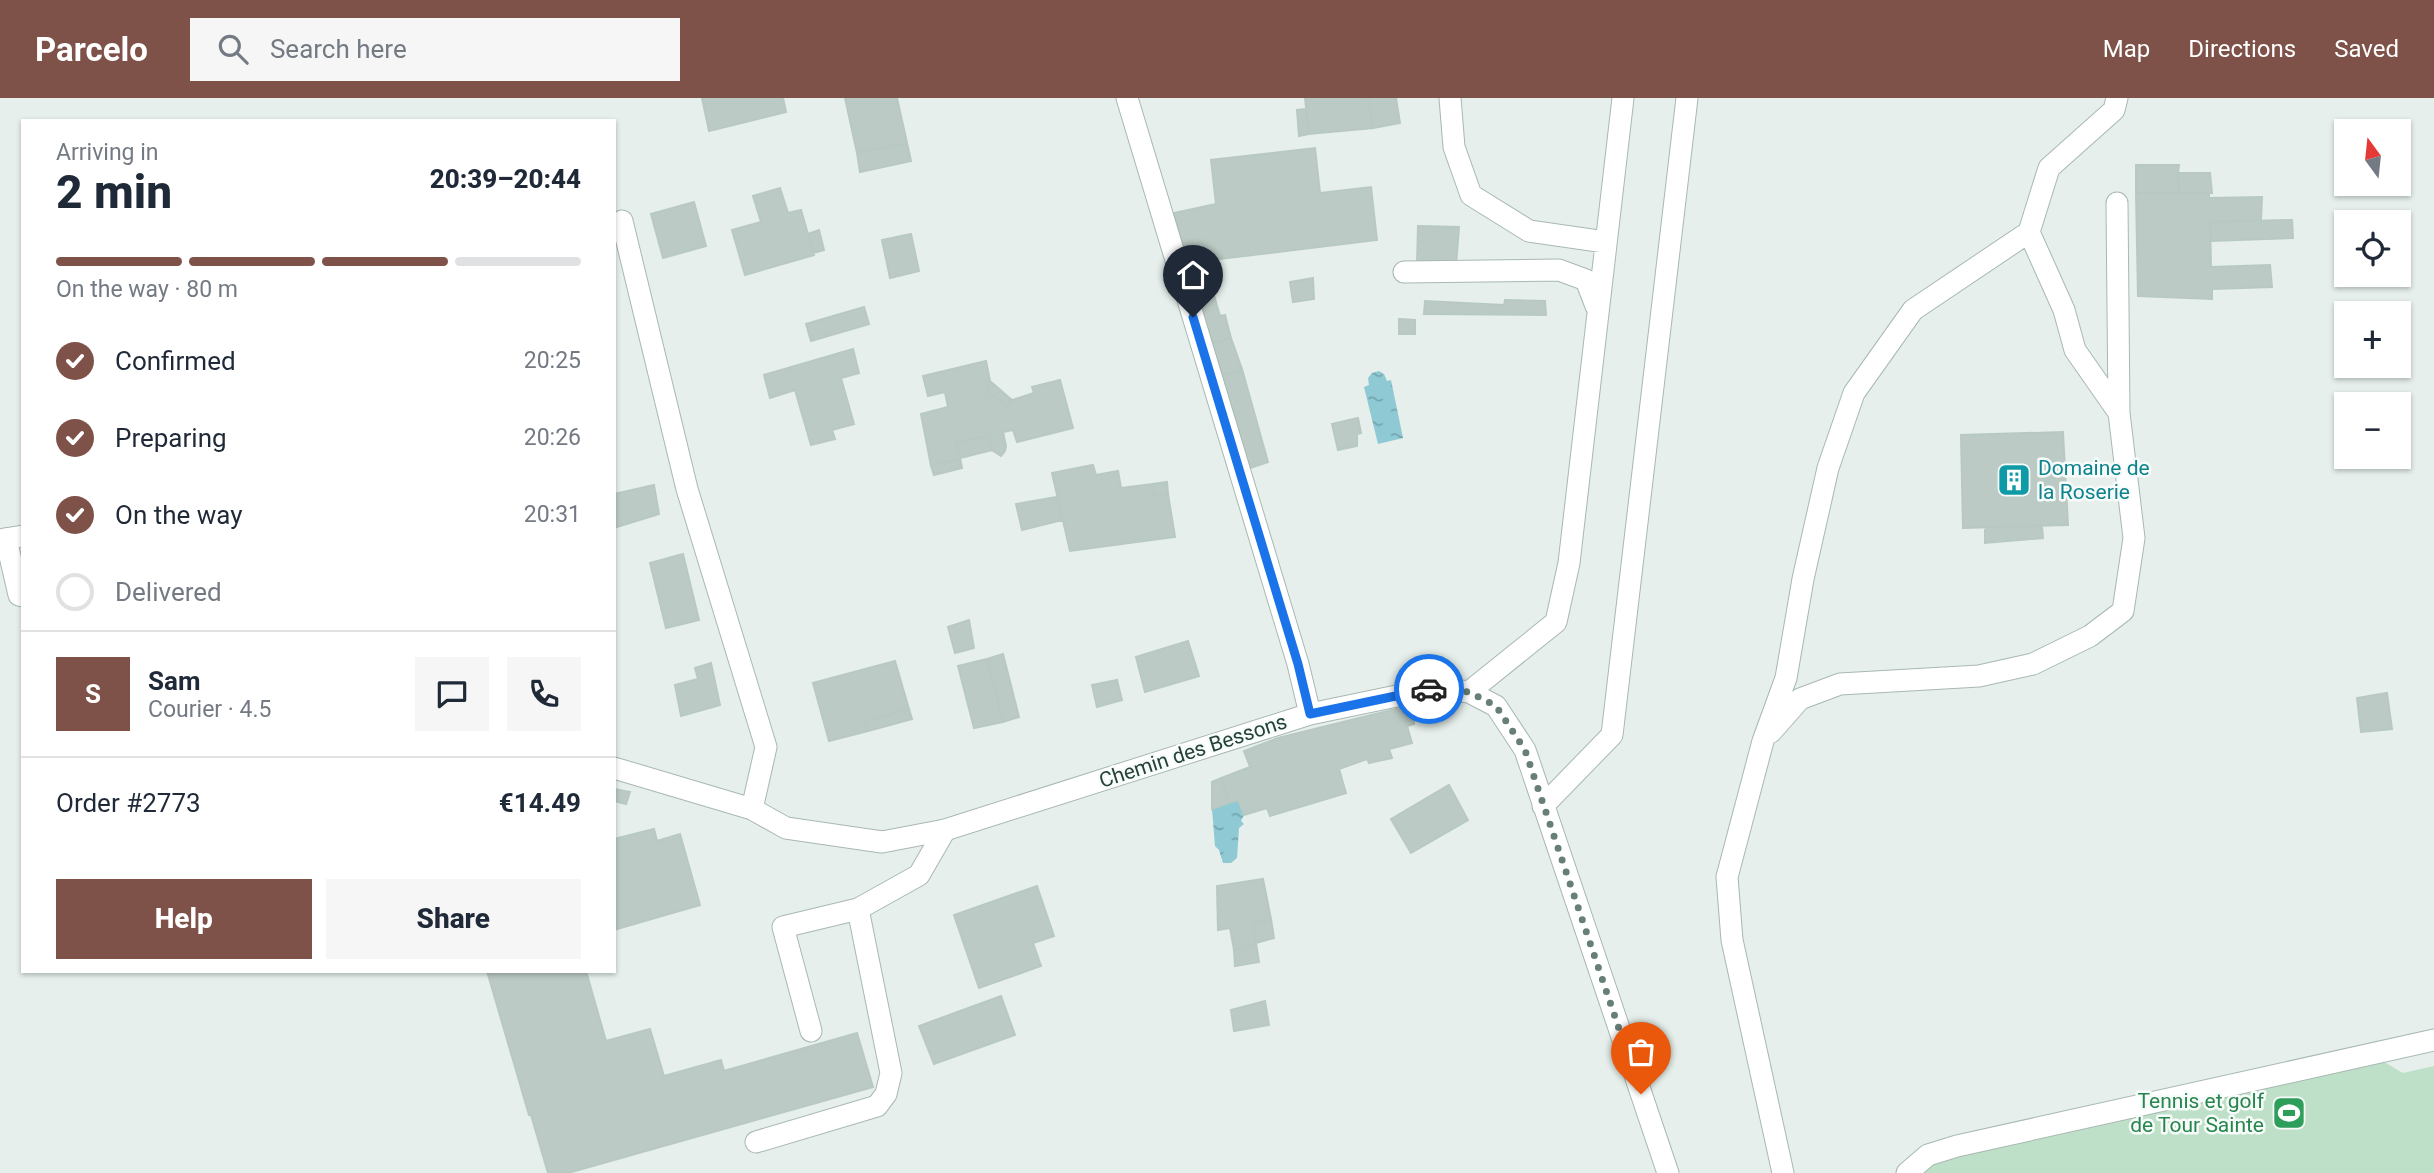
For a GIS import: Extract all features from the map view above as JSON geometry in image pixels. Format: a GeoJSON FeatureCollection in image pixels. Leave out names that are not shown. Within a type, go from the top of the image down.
{"type":"FeatureCollection","features":[{"type":"Feature","properties":{"kind":"street"},"geometry":{"type":"LineString","coordinates":[[1127,98],[1298,664],[1310,714]]}},
{"type":"Feature","properties":{"kind":"street"},"geometry":{"type":"LineString","coordinates":[[1450,98],[1454,147],[1471,195],[1529,231],[1605,242]]}},
{"type":"Feature","properties":{"kind":"street"},"geometry":{"type":"LineString","coordinates":[[1469,692],[1556,622],[1569,563],[1623,98]]}},
{"type":"Feature","properties":{"kind":"street"},"geometry":{"type":"LineString","coordinates":[[1543,806],[1612,735],[1687,98]]}},
{"type":"Feature","properties":{"kind":"street"},"geometry":{"type":"LineString","coordinates":[[1783,1173],[1732,940],[1727,877],[1763,741],[1786,678],[1803,579],[1828,468],[1854,393],[1913,310],[2029,232],[2049,168],[2114,110],[2117,98]]}},
{"type":"Feature","properties":{"kind":"street"},"geometry":{"type":"LineString","coordinates":[[1763,741],[1800,699],[1840,684],[1979,676],[2034,664],[2090,636],[2123,611],[2134,538],[2119,413],[2117,203]]}},
{"type":"Feature","properties":{"kind":"street"},"geometry":{"type":"LineString","coordinates":[[622,220],[687,489],[766,747],[752,809]]}},
{"type":"Feature","properties":{"kind":"street"},"geometry":{"type":"LineString","coordinates":[[2029,232],[2064,310],[2075,350],[2119,413]]}},
{"type":"Feature","properties":{"kind":"street"},"geometry":{"type":"LineString","coordinates":[[1404,272],[1559,270],[1586,281],[1597,308]]}},
{"type":"Feature","properties":{"kind":"street"},"geometry":{"type":"LineString","coordinates":[[10,538],[21,596]]}},
{"type":"Feature","properties":{"kind":"street","name":"Chemin des Bessons"},"geometry":{"type":"LineString","coordinates":[[616,769],[752,809],[786,828],[883,842],[945,830],[1310,714],[1435,688],[1469,692],[1496,706],[1525,750],[1668,1173]]}},
{"type":"Feature","properties":{"kind":"street"},"geometry":{"type":"LineString","coordinates":[[811,1031],[783,927],[858,909],[919,875],[945,830]]}},
{"type":"Feature","properties":{"kind":"street"},"geometry":{"type":"LineString","coordinates":[[755,1142],[877,1106],[886,1094],[891,1073],[858,909]]}},
{"type":"Feature","properties":{"kind":"street"},"geometry":{"type":"LineString","coordinates":[[1907,1173],[1928,1155],[1957,1146],[2434,1040]]}},
{"type":"Feature","properties":{"kind":"green space","name":"Tennis et golf de Tour Sainte"},"geometry":{"type":"Polygon","coordinates":[[[2384,1062],[2403,1073],[2434,1066],[2434,1173],[1924,1173],[1933,1163],[1958,1152],[2384,1062]]]}},
{"type":"Feature","properties":{"kind":"water"},"geometry":{"type":"Polygon","coordinates":[[[1379,371],[1387,381],[1391,380],[1403,438],[1378,444],[1364,387],[1369,385],[1368,378],[1372,373],[1379,371]]]}},
{"type":"Feature","properties":{"kind":"water"},"geometry":{"type":"Polygon","coordinates":[[[1238,800],[1244,815],[1241,821],[1244,824],[1239,828],[1237,858],[1231,863],[1223,863],[1215,846],[1212,809],[1238,800]]]}},
{"type":"Feature","properties":{"kind":"building"},"geometry":{"type":"Polygon","coordinates":[[[702,98],[783,98],[786,112],[709,131],[702,98]]]}},
{"type":"Feature","properties":{"kind":"building"},"geometry":{"type":"Polygon","coordinates":[[[845,98],[897,98],[907,143],[857,153],[845,98]]]}},
{"type":"Feature","properties":{"kind":"building"},"geometry":{"type":"Polygon","coordinates":[[[1305,98],[1368,98],[1373,128],[1309,134],[1305,98]]]}},
{"type":"Feature","properties":{"kind":"building"},"geometry":{"type":"Polygon","coordinates":[[[1368,98],[1396,98],[1400,123],[1373,128],[1368,98]]]}},
{"type":"Feature","properties":{"kind":"building"},"geometry":{"type":"Polygon","coordinates":[[[1306,109],[1309,134],[1299,136],[1297,110],[1306,109]]]}},
{"type":"Feature","properties":{"kind":"building"},"geometry":{"type":"Polygon","coordinates":[[[907,143],[911,161],[860,172],[857,153],[907,143]]]}},
{"type":"Feature","properties":{"kind":"building"},"geometry":{"type":"Polygon","coordinates":[[[1315,148],[1320,193],[1371,187],[1377,240],[1187,263],[1174,213],[1216,204],[1211,160],[1315,148]]]}},
{"type":"Feature","properties":{"kind":"building"},"geometry":{"type":"Polygon","coordinates":[[[2136,165],[2179,165],[2179,193],[2136,193],[2136,165]]]}},
{"type":"Feature","properties":{"kind":"building"},"geometry":{"type":"Polygon","coordinates":[[[2178,173],[2210,173],[2212,193],[2179,193],[2178,173]]]}},
{"type":"Feature","properties":{"kind":"building"},"geometry":{"type":"Polygon","coordinates":[[[780,188],[788,213],[801,210],[814,255],[745,275],[732,230],[761,222],[753,196],[780,188]]]}},
{"type":"Feature","properties":{"kind":"building"},"geometry":{"type":"Polygon","coordinates":[[[2136,193],[2209,193],[2209,198],[2262,197],[2261,220],[2210,222],[2211,267],[2270,265],[2272,287],[2212,289],[2212,299],[2138,296],[2136,193]]]}},
{"type":"Feature","properties":{"kind":"building"},"geometry":{"type":"Polygon","coordinates":[[[694,202],[706,246],[663,258],[651,214],[694,202]]]}},
{"type":"Feature","properties":{"kind":"building"},"geometry":{"type":"Polygon","coordinates":[[[2292,220],[2293,238],[2211,241],[2210,222],[2292,220]]]}},
{"type":"Feature","properties":{"kind":"building"},"geometry":{"type":"Polygon","coordinates":[[[1418,226],[1459,227],[1456,266],[1417,264],[1418,226]]]}},
{"type":"Feature","properties":{"kind":"building"},"geometry":{"type":"Polygon","coordinates":[[[819,230],[824,250],[813,253],[808,234],[819,230]]]}},
{"type":"Feature","properties":{"kind":"building"},"geometry":{"type":"Polygon","coordinates":[[[911,234],[919,271],[890,278],[882,240],[911,234]]]}},
{"type":"Feature","properties":{"kind":"building"},"geometry":{"type":"Polygon","coordinates":[[[1313,278],[1314,299],[1293,302],[1290,282],[1313,278]]]}},
{"type":"Feature","properties":{"kind":"building"},"geometry":{"type":"Polygon","coordinates":[[[1211,285],[1220,316],[1225,315],[1231,338],[1211,344],[1195,288],[1211,285]]]}},
{"type":"Feature","properties":{"kind":"building"},"geometry":{"type":"Polygon","coordinates":[[[1505,300],[1545,301],[1546,315],[1424,314],[1425,301],[1504,305],[1505,300]]]}},
{"type":"Feature","properties":{"kind":"building"},"geometry":{"type":"Polygon","coordinates":[[[864,307],[869,324],[811,341],[806,324],[864,307]]]}},
{"type":"Feature","properties":{"kind":"building"},"geometry":{"type":"Polygon","coordinates":[[[1399,319],[1415,320],[1415,334],[1399,334],[1399,319]]]}},
{"type":"Feature","properties":{"kind":"building"},"geometry":{"type":"Polygon","coordinates":[[[1231,338],[1242,369],[1220,376],[1211,344],[1231,338]]]}},
{"type":"Feature","properties":{"kind":"building"},"geometry":{"type":"Polygon","coordinates":[[[853,349],[859,373],[841,378],[854,424],[832,430],[835,439],[811,445],[795,390],[770,398],[764,375],[853,349]]]}},
{"type":"Feature","properties":{"kind":"building"},"geometry":{"type":"Polygon","coordinates":[[[986,361],[990,381],[986,390],[1006,407],[1012,400],[1034,393],[1032,387],[1060,380],[1073,428],[1017,442],[1013,430],[1003,432],[1006,446],[1001,456],[992,450],[987,436],[956,443],[960,458],[931,466],[921,414],[948,407],[945,392],[928,396],[923,376],[986,361]]]}},
{"type":"Feature","properties":{"kind":"building"},"geometry":{"type":"Polygon","coordinates":[[[1242,369],[1268,462],[1247,469],[1220,376],[1242,369]]]}},
{"type":"Feature","properties":{"kind":"building"},"geometry":{"type":"Polygon","coordinates":[[[990,381],[1012,400],[1006,407],[986,390],[990,381]]]}},
{"type":"Feature","properties":{"kind":"building"},"geometry":{"type":"Polygon","coordinates":[[[1358,418],[1361,433],[1357,434],[1357,446],[1338,450],[1332,424],[1358,418]]]}},
{"type":"Feature","properties":{"kind":"building","name":"Domaine de la Roserie"},"geometry":{"type":"Polygon","coordinates":[[[2063,432],[2068,525],[1963,528],[1961,435],[2063,432]]]}},
{"type":"Feature","properties":{"kind":"building"},"geometry":{"type":"Polygon","coordinates":[[[987,436],[992,450],[960,458],[956,443],[987,436]]]}},
{"type":"Feature","properties":{"kind":"building"},"geometry":{"type":"Polygon","coordinates":[[[960,458],[962,468],[934,475],[931,466],[960,458]]]}},
{"type":"Feature","properties":{"kind":"building"},"geometry":{"type":"Polygon","coordinates":[[[1093,465],[1096,475],[1118,471],[1121,488],[1152,484],[1154,496],[1168,494],[1175,537],[1070,551],[1052,473],[1093,465]]]}},
{"type":"Feature","properties":{"kind":"building"},"geometry":{"type":"Polygon","coordinates":[[[1167,482],[1168,494],[1154,496],[1152,484],[1167,482]]]}},
{"type":"Feature","properties":{"kind":"building"},"geometry":{"type":"Polygon","coordinates":[[[654,485],[659,514],[616,527],[616,494],[654,485]]]}},
{"type":"Feature","properties":{"kind":"building"},"geometry":{"type":"Polygon","coordinates":[[[1057,497],[1062,520],[1022,530],[1016,504],[1057,497]]]}},
{"type":"Feature","properties":{"kind":"building"},"geometry":{"type":"Polygon","coordinates":[[[2042,526],[2043,538],[1985,543],[1985,527],[2042,526]]]}},
{"type":"Feature","properties":{"kind":"building"},"geometry":{"type":"Polygon","coordinates":[[[683,554],[699,620],[666,628],[650,563],[683,554]]]}},
{"type":"Feature","properties":{"kind":"building"},"geometry":{"type":"Polygon","coordinates":[[[969,620],[974,648],[955,653],[948,627],[969,620]]]}},
{"type":"Feature","properties":{"kind":"building"},"geometry":{"type":"Polygon","coordinates":[[[1188,641],[1199,676],[1145,692],[1136,657],[1188,641]]]}},
{"type":"Feature","properties":{"kind":"building"},"geometry":{"type":"Polygon","coordinates":[[[1003,654],[1019,717],[1003,722],[987,659],[1003,654]]]}},
{"type":"Feature","properties":{"kind":"building"},"geometry":{"type":"Polygon","coordinates":[[[987,659],[1003,722],[974,728],[958,666],[987,659]]]}},
{"type":"Feature","properties":{"kind":"building"},"geometry":{"type":"Polygon","coordinates":[[[895,661],[909,709],[865,722],[868,731],[829,741],[813,683],[895,661]]]}},
{"type":"Feature","properties":{"kind":"building"},"geometry":{"type":"Polygon","coordinates":[[[711,663],[720,705],[681,716],[675,685],[698,679],[695,668],[711,663]]]}},
{"type":"Feature","properties":{"kind":"building"},"geometry":{"type":"Polygon","coordinates":[[[1117,680],[1122,700],[1097,707],[1092,685],[1117,680]]]}},
{"type":"Feature","properties":{"kind":"building"},"geometry":{"type":"Polygon","coordinates":[[[2387,693],[2392,729],[2361,732],[2357,698],[2387,693]]]}},
{"type":"Feature","properties":{"kind":"building"},"geometry":{"type":"Polygon","coordinates":[[[1412,705],[1414,724],[1407,726],[1412,743],[1389,749],[1392,758],[1369,763],[1367,759],[1339,769],[1346,793],[1270,816],[1267,808],[1244,815],[1238,800],[1229,803],[1221,778],[1250,767],[1244,751],[1278,738],[1412,705]]]}},
{"type":"Feature","properties":{"kind":"building"},"geometry":{"type":"Polygon","coordinates":[[[909,709],[912,719],[868,731],[865,722],[909,709]]]}},
{"type":"Feature","properties":{"kind":"building"},"geometry":{"type":"Polygon","coordinates":[[[1221,778],[1229,803],[1212,809],[1212,782],[1221,778]]]}},
{"type":"Feature","properties":{"kind":"building"},"geometry":{"type":"Polygon","coordinates":[[[1449,785],[1468,820],[1411,853],[1391,819],[1449,785]]]}},
{"type":"Feature","properties":{"kind":"building"},"geometry":{"type":"Polygon","coordinates":[[[616,789],[630,792],[626,804],[616,802],[616,789]]]}},
{"type":"Feature","properties":{"kind":"building"},"geometry":{"type":"Polygon","coordinates":[[[654,829],[657,841],[680,834],[700,905],[616,929],[616,838],[654,829]]]}},
{"type":"Feature","properties":{"kind":"building"},"geometry":{"type":"Polygon","coordinates":[[[1263,879],[1271,919],[1252,924],[1256,943],[1234,950],[1230,928],[1218,930],[1217,886],[1263,879]]]}},
{"type":"Feature","properties":{"kind":"building"},"geometry":{"type":"Polygon","coordinates":[[[1037,886],[1054,936],[1033,943],[1041,966],[979,988],[954,915],[1037,886]]]}},
{"type":"Feature","properties":{"kind":"building"},"geometry":{"type":"Polygon","coordinates":[[[1271,919],[1274,938],[1256,943],[1252,924],[1271,919]]]}},
{"type":"Feature","properties":{"kind":"building"},"geometry":{"type":"Polygon","coordinates":[[[1256,943],[1259,962],[1235,966],[1234,950],[1256,943]]]}},
{"type":"Feature","properties":{"kind":"building"},"geometry":{"type":"Polygon","coordinates":[[[488,973],[587,973],[606,1041],[650,1029],[664,1076],[721,1060],[724,1071],[857,1033],[873,1087],[568,1173],[548,1173],[488,973]]]}},
{"type":"Feature","properties":{"kind":"building"},"geometry":{"type":"Polygon","coordinates":[[[1001,996],[1015,1035],[934,1064],[919,1026],[1001,996]]]}},
{"type":"Feature","properties":{"kind":"building"},"geometry":{"type":"Polygon","coordinates":[[[1265,1001],[1269,1025],[1234,1031],[1231,1010],[1265,1001]]]}},
{"type":"Feature","properties":{"kind":"way so far"},"geometry":{"type":"LineString","coordinates":[[1429,689],[1469,692],[1496,706],[1525,750],[1641,1094]]}},
{"type":"Feature","properties":{"kind":"place","name":"Domaine de la Roserie"},"geometry":{"type":"Point","coordinates":[2014,480]}},
{"type":"Feature","properties":{"kind":"place","name":"Tennis et golf de Tour Sainte"},"geometry":{"type":"Point","coordinates":[2289,1113]}},
{"type":"Feature","properties":{"kind":"route"},"geometry":{"type":"LineString","coordinates":[[1193,317],[1298,664],[1310,714],[1429,689]]}}]}
